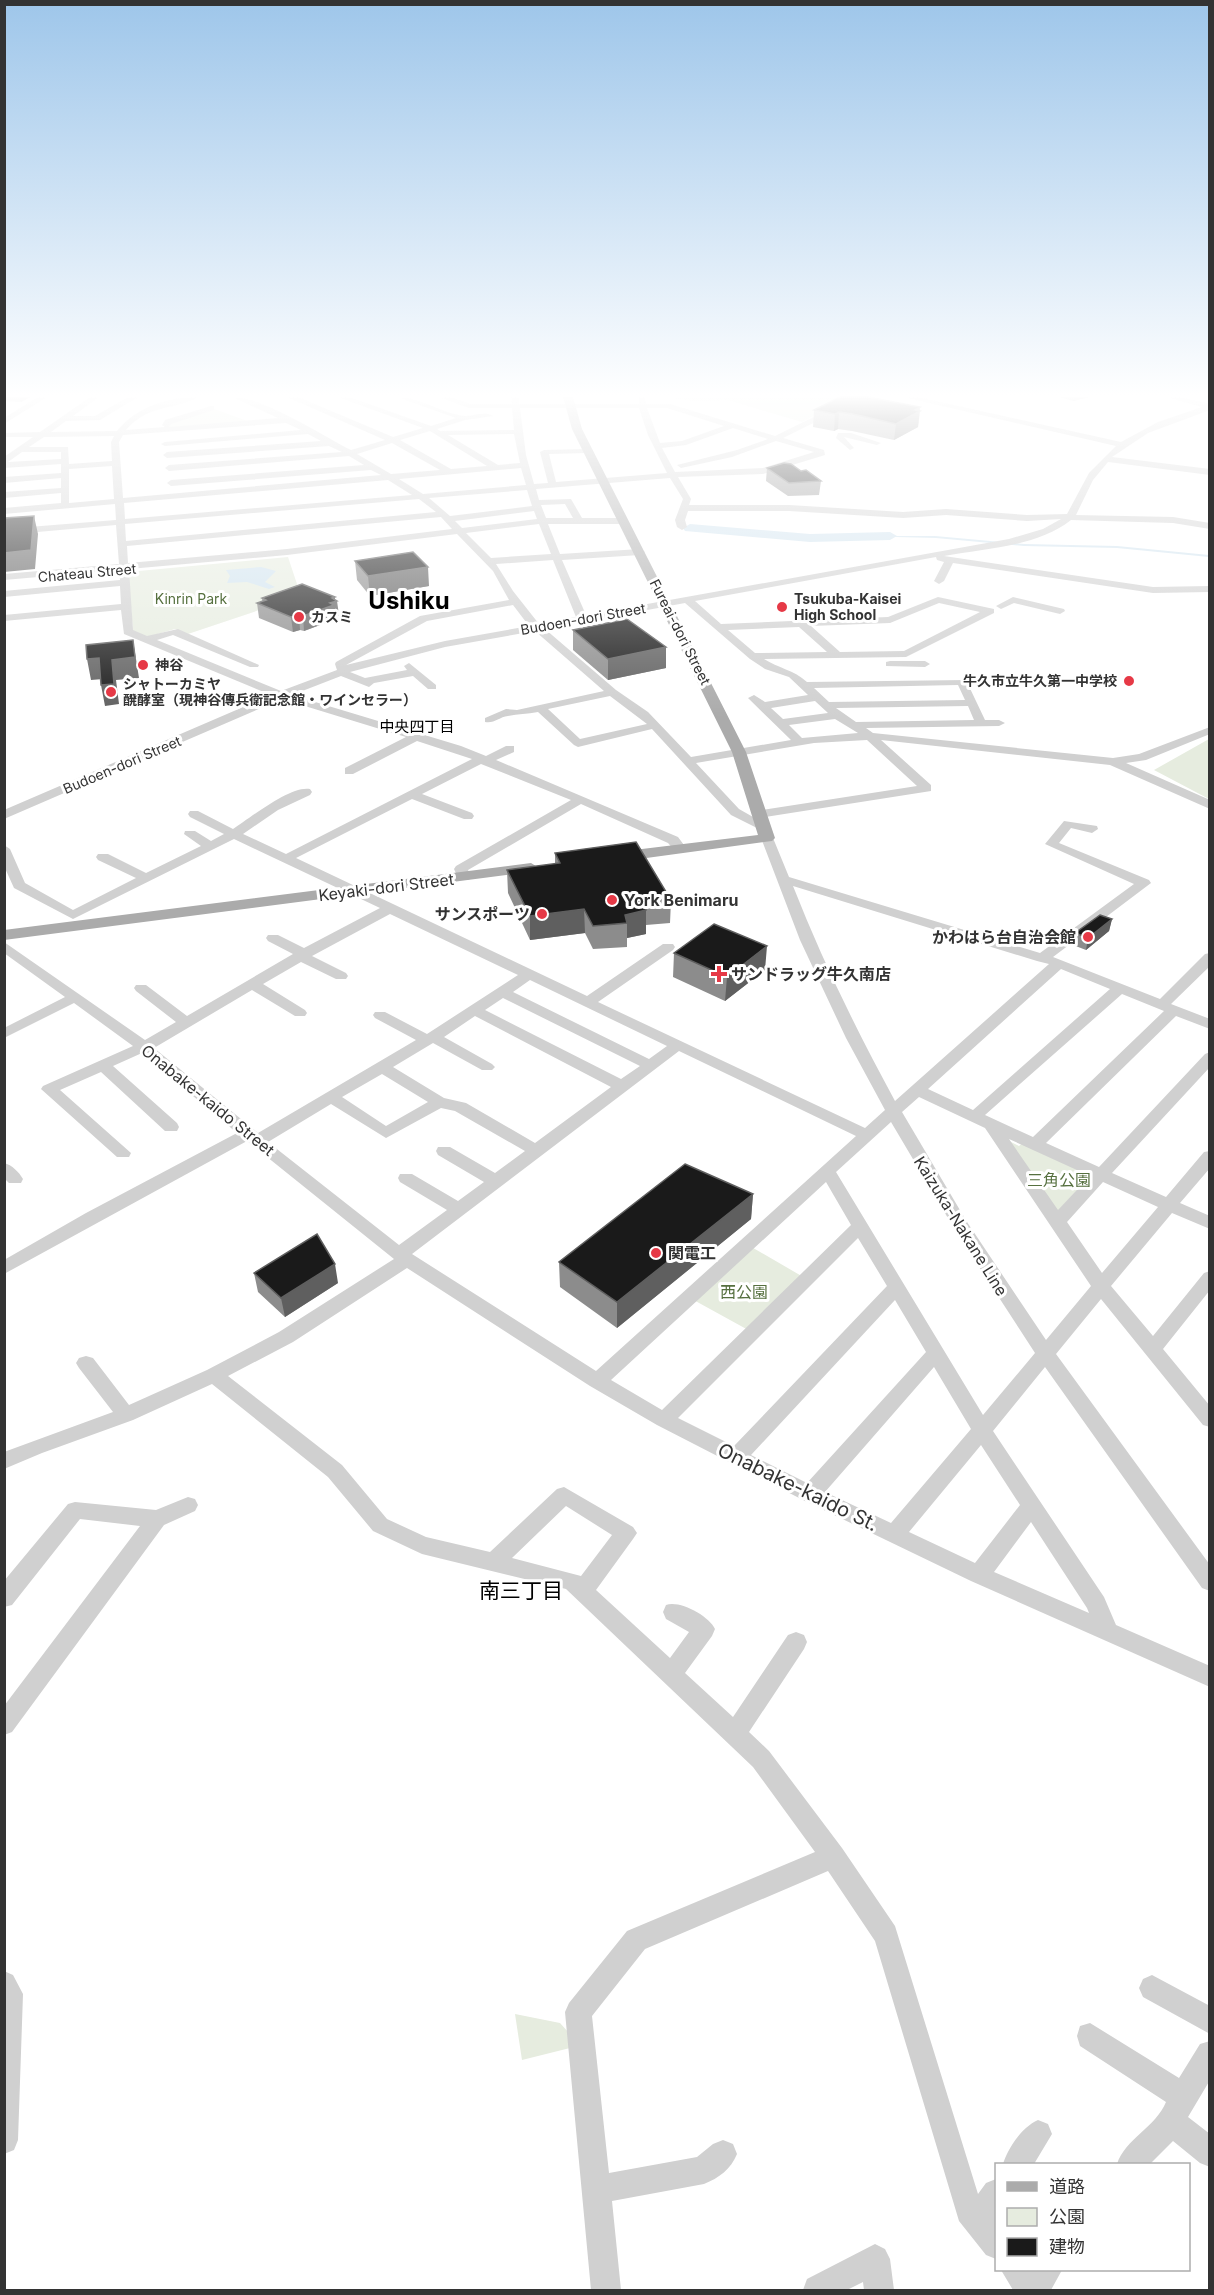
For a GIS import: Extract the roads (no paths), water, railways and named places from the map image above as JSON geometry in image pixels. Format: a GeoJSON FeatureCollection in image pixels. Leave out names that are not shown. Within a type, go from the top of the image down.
{"type":"FeatureCollection","features":[{"type":"Feature","properties":{"kind":"main road","name":"Fureai-dori Street"},"geometry":{"type":"LineString","coordinates":[[615,504],[740,752],[763,826]]}},
{"type":"Feature","properties":{"kind":"main road"},"geometry":{"type":"LineString","coordinates":[[601,859],[681,849],[763,826]]}},
{"type":"Feature","properties":{"kind":"main road","name":"Keyaki-dori Street"},"geometry":{"type":"LineString","coordinates":[[4,935],[73,921],[351,891],[544,866]]}},
{"type":"Feature","properties":{"kind":"street"},"geometry":{"type":"LineString","coordinates":[[4,511],[85,504]]}},
{"type":"Feature","properties":{"kind":"street"},"geometry":{"type":"LineString","coordinates":[[118,504],[128,632],[281,696],[457,749],[581,799],[673,840],[681,849]]}},
{"type":"Feature","properties":{"kind":"street"},"geometry":{"type":"LineString","coordinates":[[273,504],[286,552]]}},
{"type":"Feature","properties":{"kind":"street"},"geometry":{"type":"LineString","coordinates":[[4,532],[334,504]]}},
{"type":"Feature","properties":{"kind":"street"},"geometry":{"type":"LineString","coordinates":[[431,504],[446,517],[458,534],[490,561],[501,574],[508,592],[536,627],[612,692],[644,714],[735,812],[763,826],[927,788],[870,736],[837,715],[793,675],[769,667],[753,656],[687,600]]}},
{"type":"Feature","properties":{"kind":"street"},"geometry":{"type":"LineString","coordinates":[[121,544],[446,517],[544,504]]}},
{"type":"Feature","properties":{"kind":"street"},"geometry":{"type":"LineString","coordinates":[[570,504],[579,521]]}},
{"type":"Feature","properties":{"kind":"street"},"geometry":{"type":"LineString","coordinates":[[682,527],[680,520],[685,504]]}},
{"type":"Feature","properties":{"kind":"street"},"geometry":{"type":"LineString","coordinates":[[1070,517],[1077,504]]}},
{"type":"Feature","properties":{"kind":"street"},"geometry":{"type":"LineString","coordinates":[[537,505],[582,619]]}},
{"type":"Feature","properties":{"kind":"street"},"geometry":{"type":"LineString","coordinates":[[684,508],[798,509],[903,515],[946,512],[1027,518],[1173,520],[1209,526]]}},
{"type":"Feature","properties":{"kind":"street","name":"Budoen-dori Street"},"geometry":{"type":"LineString","coordinates":[[4,815],[342,670],[445,644],[1033,535],[1058,525],[1070,517]]}},
{"type":"Feature","properties":{"kind":"street"},"geometry":{"type":"LineString","coordinates":[[123,569],[458,534],[543,521],[623,521]]}},
{"type":"Feature","properties":{"kind":"street","name":"Chateau Street"},"geometry":{"type":"LineString","coordinates":[[4,578],[106,571],[458,534]]}},
{"type":"Feature","properties":{"kind":"street"},"geometry":{"type":"LineString","coordinates":[[490,561],[640,552]]}},
{"type":"Feature","properties":{"kind":"street"},"geometry":{"type":"LineString","coordinates":[[927,556],[1037,573],[1071,586],[1100,590],[1209,589]]}},
{"type":"Feature","properties":{"kind":"street"},"geometry":{"type":"LineString","coordinates":[[939,581],[950,560]]}},
{"type":"Feature","properties":{"kind":"street"},"geometry":{"type":"LineString","coordinates":[[4,594],[124,583]]}},
{"type":"Feature","properties":{"kind":"street"},"geometry":{"type":"LineString","coordinates":[[932,591],[1001,606]]}},
{"type":"Feature","properties":{"kind":"street"},"geometry":{"type":"LineString","coordinates":[[719,627],[890,620],[938,600],[989,612]]}},
{"type":"Feature","properties":{"kind":"street"},"geometry":{"type":"LineString","coordinates":[[753,656],[906,654],[1013,600],[1060,611]]}},
{"type":"Feature","properties":{"kind":"street"},"geometry":{"type":"LineString","coordinates":[[415,672],[366,683],[345,674],[341,662],[424,618],[515,602]]}},
{"type":"Feature","properties":{"kind":"street"},"geometry":{"type":"LineString","coordinates":[[4,618],[126,607]]}},
{"type":"Feature","properties":{"kind":"street"},"geometry":{"type":"LineString","coordinates":[[424,618],[445,644]]}},
{"type":"Feature","properties":{"kind":"street"},"geometry":{"type":"LineString","coordinates":[[801,623],[837,655]]}},
{"type":"Feature","properties":{"kind":"street"},"geometry":{"type":"LineString","coordinates":[[146,640],[174,632],[254,664],[231,675]]}},
{"type":"Feature","properties":{"kind":"street"},"geometry":{"type":"LineString","coordinates":[[398,655],[432,687]]}},
{"type":"Feature","properties":{"kind":"street"},"geometry":{"type":"LineString","coordinates":[[769,667],[925,664]]}},
{"type":"Feature","properties":{"kind":"street"},"geometry":{"type":"LineString","coordinates":[[805,685],[881,679],[962,682],[981,723]]}},
{"type":"Feature","properties":{"kind":"street"},"geometry":{"type":"LineString","coordinates":[[881,679],[903,738]]}},
{"type":"Feature","properties":{"kind":"street"},"geometry":{"type":"LineString","coordinates":[[489,720],[506,712],[517,713],[612,692]]}},
{"type":"Feature","properties":{"kind":"street"},"geometry":{"type":"LineString","coordinates":[[799,741],[758,702],[821,701],[891,705],[972,703]]}},
{"type":"Feature","properties":{"kind":"street"},"geometry":{"type":"LineString","coordinates":[[540,708],[578,743],[655,725]]}},
{"type":"Feature","properties":{"kind":"street"},"geometry":{"type":"LineString","coordinates":[[781,723],[837,715]]}},
{"type":"Feature","properties":{"kind":"street"},"geometry":{"type":"LineString","coordinates":[[852,725],[999,723]]}},
{"type":"Feature","properties":{"kind":"street"},"geometry":{"type":"LineString","coordinates":[[689,761],[799,741],[870,736],[1113,762],[1142,757],[1209,730]]}},
{"type":"Feature","properties":{"kind":"street"},"geometry":{"type":"LineString","coordinates":[[349,771],[416,737]]}},
{"type":"Feature","properties":{"kind":"street"},"geometry":{"type":"LineString","coordinates":[[285,859],[483,760],[510,749]]}},
{"type":"Feature","properties":{"kind":"street"},"geometry":{"type":"LineString","coordinates":[[1113,762],[1209,805]]}},
{"type":"Feature","properties":{"kind":"street"},"geometry":{"type":"LineString","coordinates":[[4,849],[19,885],[73,921],[146,878],[234,834],[274,807],[306,792]]}},
{"type":"Feature","properties":{"kind":"street"},"geometry":{"type":"LineString","coordinates":[[413,795],[468,816]]}},
{"type":"Feature","properties":{"kind":"street"},"geometry":{"type":"LineString","coordinates":[[464,877],[461,869],[581,799]]}},
{"type":"Feature","properties":{"kind":"street"},"geometry":{"type":"LineString","coordinates":[[194,814],[351,891],[867,1135]]}},
{"type":"Feature","properties":{"kind":"street"},"geometry":{"type":"LineString","coordinates":[[1042,958],[1144,883],[1051,844],[1068,824],[1092,829]]}},
{"type":"Feature","properties":{"kind":"street","name":"Kaizuka-Nakane Line"},"geometry":{"type":"LineString","coordinates":[[763,826],[810,947],[853,1039],[892,1114],[963,1234],[1045,1355],[1209,1582]]}},
{"type":"Feature","properties":{"kind":"street"},"geometry":{"type":"LineString","coordinates":[[190,834],[211,846]]}},
{"type":"Feature","properties":{"kind":"street"},"geometry":{"type":"LineString","coordinates":[[104,857],[146,878]]}},
{"type":"Feature","properties":{"kind":"street"},"geometry":{"type":"LineString","coordinates":[[783,879],[1059,963],[1209,1025]]}},
{"type":"Feature","properties":{"kind":"street"},"geometry":{"type":"LineString","coordinates":[[123,1153],[49,1089],[144,1047],[303,955],[389,909]]}},
{"type":"Feature","properties":{"kind":"street"},"geometry":{"type":"LineString","coordinates":[[273,938],[341,976]]}},
{"type":"Feature","properties":{"kind":"street","name":"Onabake-kaido Street"},"geometry":{"type":"LineString","coordinates":[[4,946],[144,1047],[403,1256]]}},
{"type":"Feature","properties":{"kind":"street"},"geometry":{"type":"LineString","coordinates":[[588,1002],[668,947]]}},
{"type":"Feature","properties":{"kind":"street"},"geometry":{"type":"LineString","coordinates":[[4,965],[21,957]]}},
{"type":"Feature","properties":{"kind":"street"},"geometry":{"type":"LineString","coordinates":[[1036,1144],[1167,1008],[1209,957]]}},
{"type":"Feature","properties":{"kind":"street"},"geometry":{"type":"LineString","coordinates":[[597,1381],[827,1170],[1059,963]]}},
{"type":"Feature","properties":{"kind":"street"},"geometry":{"type":"LineString","coordinates":[[4,1268],[92,1217],[332,1097],[430,1039],[528,975]]}},
{"type":"Feature","properties":{"kind":"street"},"geometry":{"type":"LineString","coordinates":[[252,984],[300,1013]]}},
{"type":"Feature","properties":{"kind":"street"},"geometry":{"type":"LineString","coordinates":[[141,988],[186,1022]]}},
{"type":"Feature","properties":{"kind":"street"},"geometry":{"type":"LineString","coordinates":[[974,1117],[1119,989]]}},
{"type":"Feature","properties":{"kind":"street"},"geometry":{"type":"LineString","coordinates":[[502,992],[650,1065]]}},
{"type":"Feature","properties":{"kind":"street"},"geometry":{"type":"LineString","coordinates":[[4,1034],[75,997]]}},
{"type":"Feature","properties":{"kind":"street"},"geometry":{"type":"LineString","coordinates":[[474,1010],[622,1086]]}},
{"type":"Feature","properties":{"kind":"street"},"geometry":{"type":"LineString","coordinates":[[380,1014],[488,1066]]}},
{"type":"Feature","properties":{"kind":"street"},"geometry":{"type":"LineString","coordinates":[[4,1461],[35,1447],[126,1415],[214,1375],[286,1337],[403,1256],[458,1208],[676,1046]]}},
{"type":"Feature","properties":{"kind":"street"},"geometry":{"type":"LineString","coordinates":[[1058,1221],[1209,1057]]}},
{"type":"Feature","properties":{"kind":"street"},"geometry":{"type":"LineString","coordinates":[[102,1065],[171,1127]]}},
{"type":"Feature","properties":{"kind":"street"},"geometry":{"type":"LineString","coordinates":[[382,1067],[438,1102],[460,1107],[536,1151]]}},
{"type":"Feature","properties":{"kind":"street"},"geometry":{"type":"LineString","coordinates":[[917,1090],[1209,1223]]}},
{"type":"Feature","properties":{"kind":"street"},"geometry":{"type":"LineString","coordinates":[[332,1097],[386,1133],[438,1102]]}},
{"type":"Feature","properties":{"kind":"street"},"geometry":{"type":"LineString","coordinates":[[992,1126],[1101,1286],[1209,1420]]}},
{"type":"Feature","properties":{"kind":"street"},"geometry":{"type":"LineString","coordinates":[[444,1151],[496,1181]]}},
{"type":"Feature","properties":{"kind":"street"},"geometry":{"type":"LineString","coordinates":[[894,1535],[1209,1156]]}},
{"type":"Feature","properties":{"kind":"street"},"geometry":{"type":"LineString","coordinates":[[827,1170],[981,1429],[1096,1604],[1107,1632]]}},
{"type":"Feature","properties":{"kind":"street"},"geometry":{"type":"LineString","coordinates":[[406,1178],[458,1208]]}},
{"type":"Feature","properties":{"kind":"street"},"geometry":{"type":"LineString","coordinates":[[664,1420],[861,1226]]}},
{"type":"Feature","properties":{"kind":"street","name":"Onabake-kaido St."},"geometry":{"type":"LineString","coordinates":[[403,1256],[597,1381],[664,1420],[894,1535],[1209,1677]]}},
{"type":"Feature","properties":{"kind":"street"},"geometry":{"type":"LineString","coordinates":[[1153,1349],[1209,1278]]}},
{"type":"Feature","properties":{"kind":"street"},"geometry":{"type":"LineString","coordinates":[[736,1456],[898,1286]]}},
{"type":"Feature","properties":{"kind":"street"},"geometry":{"type":"LineString","coordinates":[[810,1494],[935,1354]]}},
{"type":"Feature","properties":{"kind":"street"},"geometry":{"type":"LineString","coordinates":[[86,1362],[126,1415]]}},
{"type":"Feature","properties":{"kind":"street"},"geometry":{"type":"LineString","coordinates":[[214,1375],[334,1471],[380,1525],[422,1545],[572,1581],[672,1673],[760,1759],[833,1857],[886,1935],[969,2211],[995,2244]]}},
{"type":"Feature","properties":{"kind":"street"},"geometry":{"type":"LineString","coordinates":[[494,1562],[564,1495],[626,1533],[583,1590]]}},
{"type":"Feature","properties":{"kind":"street"},"geometry":{"type":"LineString","coordinates":[[4,1725],[157,1519],[188,1505]]}},
{"type":"Feature","properties":{"kind":"street"},"geometry":{"type":"LineString","coordinates":[[979,1575],[1031,1506]]}},
{"type":"Feature","properties":{"kind":"street"},"geometry":{"type":"LineString","coordinates":[[4,1598],[75,1510],[157,1519]]}},
{"type":"Feature","properties":{"kind":"street"},"geometry":{"type":"LineString","coordinates":[[672,1673],[704,1629],[674,1612]]}},
{"type":"Feature","properties":{"kind":"street"},"geometry":{"type":"LineString","coordinates":[[735,1734],[796,1642]]}},
{"type":"Feature","properties":{"kind":"street"},"geometry":{"type":"LineString","coordinates":[[606,2290],[578,2012],[636,1940],[833,1857]]}},
{"type":"Feature","properties":{"kind":"street"},"geometry":{"type":"LineString","coordinates":[[1152,1988],[1209,2021]]}},
{"type":"Feature","properties":{"kind":"street"},"geometry":{"type":"LineString","coordinates":[[4,2140],[6,1991]]}},
{"type":"Feature","properties":{"kind":"street"},"geometry":{"type":"LineString","coordinates":[[1090,2036],[1183,2097]]}},
{"type":"Feature","properties":{"kind":"street"},"geometry":{"type":"LineString","coordinates":[[1132,2163],[1172,2122],[1183,2097],[1209,2054]]}},
{"type":"Feature","properties":{"kind":"street"},"geometry":{"type":"LineString","coordinates":[[1172,2122],[1209,2153]]}},
{"type":"Feature","properties":{"kind":"street"},"geometry":{"type":"LineString","coordinates":[[1018,2163],[1038,2134]]}},
{"type":"Feature","properties":{"kind":"street"},"geometry":{"type":"LineString","coordinates":[[596,2190],[704,2170],[723,2154]]}},
{"type":"Feature","properties":{"kind":"street"},"geometry":{"type":"LineString","coordinates":[[977,2220],[995,2194]]}},
{"type":"Feature","properties":{"kind":"street"},"geometry":{"type":"LineString","coordinates":[[818,2290],[875,2259],[879,2290]]}},
{"type":"Feature","properties":{"kind":"street"},"geometry":{"type":"LineString","coordinates":[[1017,2271],[1033,2290],[1046,2271]]}},
{"type":"Feature","properties":{"kind":"water"},"geometry":{"type":"Polygon","coordinates":[[[855,536],[935,536],[1024,544],[1117,546],[1209,555],[1209,557],[1117,548],[1024,546],[936,538],[855,536]]]}},
{"type":"Feature","properties":{"kind":"water"},"geometry":{"type":"Polygon","coordinates":[[[261,567],[276,571],[265,582],[275,587],[269,589],[247,582],[227,583],[230,576],[226,570],[261,567]]]}},
{"type":"Feature","properties":{"kind":"waterway"},"geometry":{"type":"LineString","coordinates":[[690,528],[810,538],[890,536]]}},
{"type":"Feature","properties":{"kind":"place","name":"Tsukuba-Kaisei High School"},"geometry":{"type":"Point","coordinates":[782,607]}},
{"type":"Feature","properties":{"kind":"place","name":"カスミ"},"geometry":{"type":"Point","coordinates":[299,617]}},
{"type":"Feature","properties":{"kind":"place","name":"神谷"},"geometry":{"type":"Point","coordinates":[143,665]}},
{"type":"Feature","properties":{"kind":"place","name":"牛久市立牛久第一中学校"},"geometry":{"type":"Point","coordinates":[1129,681]}},
{"type":"Feature","properties":{"kind":"place","name":"シャトーカミヤ 醗酵室（現神谷傳兵衛記念館・ワインセラー）"},"geometry":{"type":"Point","coordinates":[111,692]}},
{"type":"Feature","properties":{"kind":"place","name":"York Benimaru"},"geometry":{"type":"Point","coordinates":[612,900]}},
{"type":"Feature","properties":{"kind":"place","name":"サンスポーツ"},"geometry":{"type":"Point","coordinates":[542,914]}},
{"type":"Feature","properties":{"kind":"place","name":"かわはら台自治会館"},"geometry":{"type":"Point","coordinates":[1088,937]}},
{"type":"Feature","properties":{"kind":"place","name":"サンドラッグ牛久南店"},"geometry":{"type":"Point","coordinates":[719,974]}},
{"type":"Feature","properties":{"kind":"place","name":"関電工"},"geometry":{"type":"Point","coordinates":[656,1253]}},
{"type":"Feature","properties":{"kind":"district","name":"Ushiku"},"geometry":{"type":"Point","coordinates":[409,601]}},
{"type":"Feature","properties":{"kind":"district","name":"中央四丁目"},"geometry":{"type":"Point","coordinates":[417,727]}},
{"type":"Feature","properties":{"kind":"district","name":"南三丁目"},"geometry":{"type":"Point","coordinates":[521,1591]}},
{"type":"Feature","properties":{"kind":"park label","name":"Kinrin Park"},"geometry":{"type":"Point","coordinates":[191,599]}},
{"type":"Feature","properties":{"kind":"park label","name":"三角公園"},"geometry":{"type":"Point","coordinates":[1059,1180]}},
{"type":"Feature","properties":{"kind":"park label","name":"西公園"},"geometry":{"type":"Point","coordinates":[744,1292]}}]}
